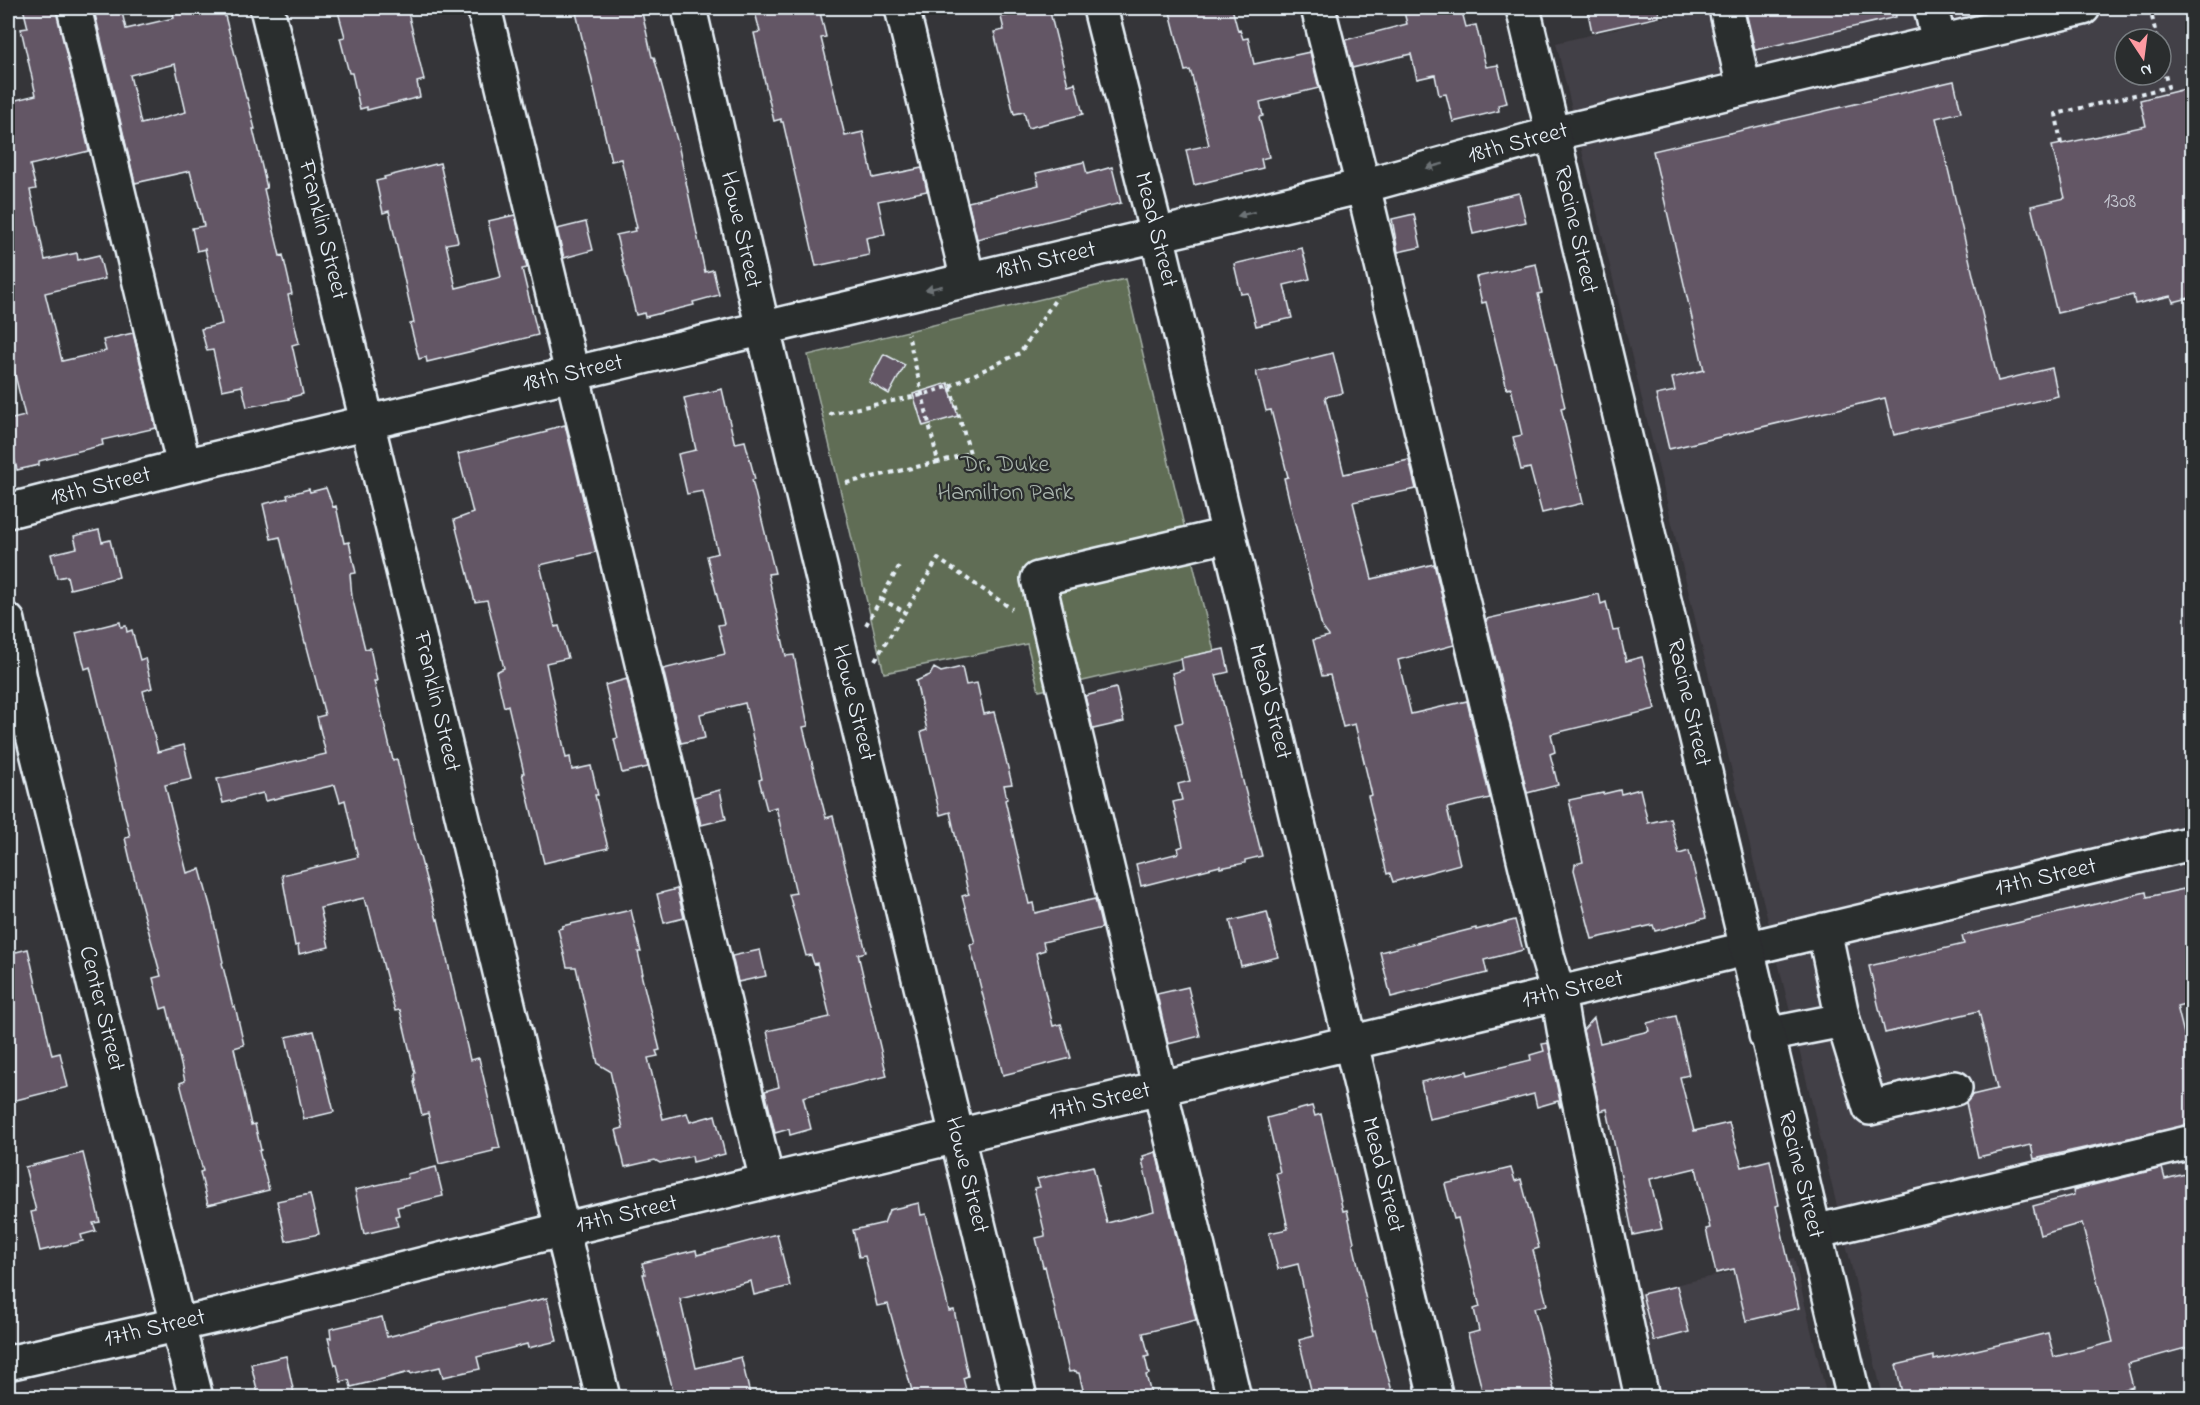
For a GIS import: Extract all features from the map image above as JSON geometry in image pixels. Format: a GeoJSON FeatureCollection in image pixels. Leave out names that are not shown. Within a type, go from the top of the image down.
{"type":"FeatureCollection","features":[{"type":"Feature","properties":{"kind":"street"},"geometry":{"type":"LineString","coordinates":[[74,8],[184,466]]}},
{"type":"Feature","properties":{"kind":"street","name":"Franklin Street"},"geometry":{"type":"LineString","coordinates":[[267,8],[603,1398]]}},
{"type":"Feature","properties":{"kind":"street"},"geometry":{"type":"LineString","coordinates":[[484,8],[767,1181]]}},
{"type":"Feature","properties":{"kind":"street","name":"Howe Street"},"geometry":{"type":"LineString","coordinates":[[689,8],[843,665],[1020,1398]]}},
{"type":"Feature","properties":{"kind":"street"},"geometry":{"type":"LineString","coordinates":[[902,8],[968,280]]}},
{"type":"Feature","properties":{"kind":"street","name":"Mead Street"},"geometry":{"type":"LineString","coordinates":[[1100,8],[1157,235],[1436,1398]]}},
{"type":"Feature","properties":{"kind":"street"},"geometry":{"type":"LineString","coordinates":[[1318,8],[1558,993],[1642,1398]]}},
{"type":"Feature","properties":{"kind":"street","name":"Racine Street"},"geometry":{"type":"LineString","coordinates":[[1523,8],[1854,1398]]}},
{"type":"Feature","properties":{"kind":"street"},"geometry":{"type":"LineString","coordinates":[[1725,8],[1744,88]]}},
{"type":"Feature","properties":{"kind":"street"},"geometry":{"type":"LineString","coordinates":[[1931,8],[1939,42]]}},
{"type":"Feature","properties":{"kind":"street","name":"18th Street"},"geometry":{"type":"LineString","coordinates":[[8,511],[184,466],[1363,186],[1552,134],[2084,8]]}},
{"type":"Feature","properties":{"kind":"street"},"geometry":{"type":"LineString","coordinates":[[1228,535],[1038,579],[1234,1398]]}},
{"type":"Feature","properties":{"kind":"street","name":"Center Street"},"geometry":{"type":"LineString","coordinates":[[8,621],[25,704],[196,1398]]}},
{"type":"Feature","properties":{"kind":"street","name":"17th Street"},"geometry":{"type":"LineString","coordinates":[[8,1363],[2193,843]]}},
{"type":"Feature","properties":{"kind":"street"},"geometry":{"type":"LineString","coordinates":[[1824,930],[1843,1020],[1870,1108],[1955,1088]]}},
{"type":"Feature","properties":{"kind":"street"},"geometry":{"type":"LineString","coordinates":[[1766,1035],[1843,1020]]}},
{"type":"Feature","properties":{"kind":"street"},"geometry":{"type":"LineString","coordinates":[[1814,1232],[2193,1142]]}},
{"type":"Feature","properties":{"kind":"path"},"geometry":{"type":"LineString","coordinates":[[2150,8],[2154,27]]}},
{"type":"Feature","properties":{"kind":"path"},"geometry":{"type":"LineString","coordinates":[[2061,144],[2056,114],[2168,87]]}},
{"type":"Feature","properties":{"kind":"path"},"geometry":{"type":"LineString","coordinates":[[829,414],[922,395],[950,386],[1020,353],[1058,297]]}},
{"type":"Feature","properties":{"kind":"path"},"geometry":{"type":"LineString","coordinates":[[908,334],[938,462]]}},
{"type":"Feature","properties":{"kind":"path"},"geometry":{"type":"LineString","coordinates":[[846,483],[970,453],[950,386]]}},
{"type":"Feature","properties":{"kind":"path"},"geometry":{"type":"LineString","coordinates":[[851,698],[938,559],[1014,610]]}},
{"type":"Feature","properties":{"kind":"path"},"geometry":{"type":"LineString","coordinates":[[843,665],[901,563]]}},
{"type":"Feature","properties":{"kind":"path"},"geometry":{"type":"LineString","coordinates":[[881,598],[905,612]]}},
{"type":"Feature","properties":{"kind":"shaded area"},"geometry":{"type":"Polygon","coordinates":[[[1703,8],[2192,8],[2192,1397],[1883,1397],[1556,43],[1703,8]]]}},
{"type":"Feature","properties":{"kind":"shaded area"},"geometry":{"type":"Polygon","coordinates":[[[1794,1258],[1827,1397],[1656,1397],[1630,1295],[1794,1258]]]}},
{"type":"Feature","properties":{"kind":"green space","name":"Dr. Duke Hamilton Park"},"geometry":{"type":"Polygon","coordinates":[[[1125,279],[1214,651],[1039,691],[1027,644],[884,673],[808,355],[1125,279]]]}},
{"type":"Feature","properties":{"kind":"building"},"geometry":{"type":"Polygon","coordinates":[[[23,8],[56,8],[89,151],[30,165],[36,189],[30,190],[45,260],[77,253],[78,260],[99,255],[105,279],[45,293],[62,361],[106,351],[103,340],[133,333],[156,428],[102,440],[103,445],[39,461],[39,465],[17,470],[8,433],[8,420],[25,416],[8,346],[8,102],[36,95],[21,29],[28,28],[23,8]]]}},
{"type":"Feature","properties":{"kind":"building"},"geometry":{"type":"Polygon","coordinates":[[[121,8],[126,29],[174,18],[172,8],[223,8],[255,129],[253,129],[267,188],[264,189],[280,256],[283,255],[292,294],[288,295],[299,343],[292,345],[303,394],[247,407],[242,386],[222,390],[213,350],[207,351],[201,329],[222,324],[205,249],[197,251],[192,228],[204,226],[190,171],[135,183],[94,10],[121,8]],[[175,64],[130,75],[141,124],[186,112],[175,64]]]}},
{"type":"Feature","properties":{"kind":"building"},"geometry":{"type":"Polygon","coordinates":[[[337,8],[407,8],[424,80],[417,82],[420,97],[367,110],[367,107],[360,109],[352,73],[349,73],[340,38],[345,37],[337,8]]]}},
{"type":"Feature","properties":{"kind":"building"},"geometry":{"type":"Polygon","coordinates":[[[575,8],[641,8],[652,57],[654,57],[678,144],[705,272],[713,270],[719,295],[693,302],[694,305],[645,317],[644,313],[636,315],[616,235],[635,231],[634,228],[637,228],[621,159],[611,161],[575,8]]]}},
{"type":"Feature","properties":{"kind":"building"},"geometry":{"type":"Polygon","coordinates":[[[754,8],[819,8],[826,37],[821,38],[845,136],[863,132],[873,178],[922,168],[927,191],[878,201],[885,234],[866,238],[869,255],[816,266],[783,122],[781,119],[774,121],[754,33],[760,32],[754,8]]]}},
{"type":"Feature","properties":{"kind":"building"},"geometry":{"type":"Polygon","coordinates":[[[1049,8],[1068,85],[1075,83],[1083,114],[1028,128],[1024,112],[1014,114],[994,32],[1004,30],[1001,17],[1049,8]]]}},
{"type":"Feature","properties":{"kind":"building"},"geometry":{"type":"Polygon","coordinates":[[[1169,8],[1232,8],[1238,31],[1240,30],[1243,39],[1248,38],[1254,64],[1310,52],[1319,88],[1260,102],[1263,116],[1259,117],[1269,157],[1261,159],[1263,168],[1194,185],[1186,150],[1209,145],[1192,76],[1190,70],[1185,71],[1169,8]]]}},
{"type":"Feature","properties":{"kind":"building"},"geometry":{"type":"Polygon","coordinates":[[[1403,8],[1461,8],[1466,27],[1476,25],[1486,67],[1498,65],[1507,103],[1498,105],[1499,111],[1453,122],[1446,94],[1439,95],[1435,75],[1417,79],[1411,54],[1352,68],[1345,40],[1407,24],[1403,8]]]}},
{"type":"Feature","properties":{"kind":"building"},"geometry":{"type":"Polygon","coordinates":[[[1587,8],[1658,8],[1659,17],[1592,32],[1587,8]]]}},
{"type":"Feature","properties":{"kind":"building"},"geometry":{"type":"Polygon","coordinates":[[[1745,8],[1895,8],[1896,17],[1755,50],[1745,8]]]}},
{"type":"Feature","properties":{"kind":"building"},"geometry":{"type":"Polygon","coordinates":[[[1954,81],[1961,112],[1936,118],[1998,381],[2052,368],[2058,396],[1894,435],[1885,398],[1669,449],[1656,395],[1675,391],[1672,378],[1704,370],[1653,151],[1954,81]]]}},
{"type":"Feature","properties":{"kind":"building"},"geometry":{"type":"Polygon","coordinates":[[[2193,87],[2193,297],[2173,302],[2171,296],[2135,304],[2133,295],[2057,313],[2031,206],[2065,198],[2052,146],[2146,126],[2140,100],[2193,87]]]}},
{"type":"Feature","properties":{"kind":"building"},"geometry":{"type":"Polygon","coordinates":[[[1084,162],[1087,174],[1112,167],[1121,203],[977,239],[968,202],[1039,185],[1036,173],[1084,162]]]}},
{"type":"Feature","properties":{"kind":"building"},"geometry":{"type":"Polygon","coordinates":[[[440,163],[458,242],[446,244],[456,288],[501,277],[488,221],[515,215],[527,268],[522,269],[538,335],[427,362],[426,357],[419,359],[410,324],[414,323],[389,211],[383,213],[376,181],[440,163]]]}},
{"type":"Feature","properties":{"kind":"building"},"geometry":{"type":"Polygon","coordinates":[[[1519,193],[1526,222],[1473,234],[1467,205],[1519,193]]]}},
{"type":"Feature","properties":{"kind":"building"},"geometry":{"type":"Polygon","coordinates":[[[1414,214],[1421,247],[1398,252],[1392,219],[1414,214]]]}},
{"type":"Feature","properties":{"kind":"building"},"geometry":{"type":"Polygon","coordinates":[[[586,222],[593,250],[564,258],[557,229],[586,222]]]}},
{"type":"Feature","properties":{"kind":"building"},"geometry":{"type":"Polygon","coordinates":[[[1302,248],[1310,279],[1284,285],[1292,318],[1256,326],[1248,293],[1241,294],[1234,264],[1302,248]]]}},
{"type":"Feature","properties":{"kind":"building"},"geometry":{"type":"Polygon","coordinates":[[[1536,264],[1542,293],[1538,294],[1565,407],[1561,408],[1583,503],[1542,513],[1530,468],[1521,470],[1513,437],[1522,435],[1511,388],[1507,389],[1486,302],[1482,303],[1476,277],[1536,264]]]}},
{"type":"Feature","properties":{"kind":"building"},"geometry":{"type":"Polygon","coordinates":[[[1333,353],[1343,393],[1325,397],[1344,474],[1409,460],[1416,489],[1353,502],[1372,579],[1434,564],[1454,645],[1398,660],[1411,714],[1467,701],[1490,798],[1447,808],[1460,864],[1393,882],[1390,873],[1387,874],[1368,796],[1372,795],[1355,724],[1343,727],[1330,675],[1322,676],[1313,640],[1329,636],[1322,627],[1284,478],[1288,477],[1271,410],[1266,411],[1256,372],[1333,353]]]}},
{"type":"Feature","properties":{"kind":"building"},"geometry":{"type":"Polygon","coordinates":[[[884,354],[905,365],[889,394],[869,382],[884,354]]]}},
{"type":"Feature","properties":{"kind":"building"},"geometry":{"type":"Polygon","coordinates":[[[948,383],[958,416],[923,426],[913,394],[948,383]]]}},
{"type":"Feature","properties":{"kind":"building"},"geometry":{"type":"Polygon","coordinates":[[[722,389],[734,441],[736,443],[745,441],[755,479],[752,480],[775,573],[768,574],[786,656],[794,655],[808,726],[803,727],[826,818],[833,816],[866,952],[858,954],[887,1076],[803,1097],[811,1129],[790,1135],[789,1129],[775,1133],[765,1091],[779,1087],[767,1031],[830,1017],[817,963],[814,964],[811,955],[806,956],[789,894],[796,893],[776,807],[767,810],[745,703],[700,714],[705,738],[681,743],[663,669],[725,654],[718,625],[724,624],[707,556],[718,553],[703,491],[687,494],[678,454],[696,450],[684,398],[722,389]]]}},
{"type":"Feature","properties":{"kind":"building"},"geometry":{"type":"Polygon","coordinates":[[[565,425],[596,552],[540,565],[555,627],[559,626],[568,658],[546,663],[566,758],[570,757],[572,770],[591,766],[598,795],[595,795],[608,848],[544,863],[508,705],[504,707],[496,672],[504,668],[487,600],[475,602],[454,520],[473,513],[458,454],[547,432],[546,430],[565,425]]]}},
{"type":"Feature","properties":{"kind":"building"},"geometry":{"type":"Polygon","coordinates":[[[326,488],[333,507],[336,506],[344,543],[349,542],[356,573],[350,574],[352,597],[365,649],[370,648],[377,681],[374,681],[393,760],[397,759],[415,838],[438,919],[470,1060],[479,1058],[500,1148],[439,1164],[428,1113],[422,1115],[400,1010],[395,1011],[364,898],[320,908],[329,947],[299,954],[298,945],[295,946],[282,875],[358,857],[345,800],[340,802],[335,785],[265,801],[263,793],[223,803],[217,779],[326,754],[317,717],[325,715],[280,537],[271,539],[263,504],[288,498],[287,495],[309,489],[310,492],[326,488]]]}},
{"type":"Feature","properties":{"kind":"building"},"geometry":{"type":"Polygon","coordinates":[[[99,530],[102,542],[110,540],[119,577],[70,589],[67,576],[57,578],[51,554],[77,548],[74,536],[99,530]]]}},
{"type":"Feature","properties":{"kind":"building"},"geometry":{"type":"Polygon","coordinates":[[[1599,594],[1601,604],[1606,602],[1613,631],[1619,630],[1626,661],[1642,657],[1655,709],[1551,734],[1555,752],[1550,754],[1558,785],[1527,793],[1486,619],[1599,594]]]}},
{"type":"Feature","properties":{"kind":"building"},"geometry":{"type":"Polygon","coordinates":[[[120,622],[121,627],[126,626],[127,632],[132,630],[140,660],[145,658],[152,688],[143,691],[158,752],[184,745],[192,779],[165,785],[187,873],[200,869],[211,909],[222,963],[244,1045],[234,1048],[251,1125],[255,1124],[269,1190],[208,1205],[200,1172],[203,1171],[180,1083],[185,1081],[167,1007],[161,1009],[153,978],[161,976],[125,838],[130,837],[112,758],[90,667],[85,669],[76,633],[120,622]]]}},
{"type":"Feature","properties":{"kind":"building"},"geometry":{"type":"Polygon","coordinates":[[[1224,649],[1229,672],[1216,675],[1262,856],[1245,860],[1245,863],[1220,868],[1220,866],[1141,886],[1136,864],[1179,853],[1178,848],[1183,846],[1173,802],[1182,800],[1178,784],[1190,781],[1175,724],[1183,722],[1172,673],[1183,670],[1181,658],[1224,649]]]}},
{"type":"Feature","properties":{"kind":"building"},"geometry":{"type":"Polygon","coordinates":[[[962,667],[966,685],[977,683],[984,714],[994,712],[1012,784],[1004,785],[1007,799],[1005,800],[1029,904],[1033,903],[1035,913],[1095,899],[1102,928],[1043,942],[1045,950],[1036,953],[1053,1026],[1061,1024],[1071,1058],[1003,1075],[970,945],[975,943],[962,896],[969,894],[950,812],[940,815],[921,732],[927,730],[916,681],[930,675],[934,668],[941,672],[962,667]]]}},
{"type":"Feature","properties":{"kind":"building"},"geometry":{"type":"Polygon","coordinates":[[[627,679],[648,767],[622,773],[614,739],[618,738],[605,685],[627,679]]]}},
{"type":"Feature","properties":{"kind":"building"},"geometry":{"type":"Polygon","coordinates":[[[1116,688],[1124,722],[1093,729],[1085,696],[1116,688]]]}},
{"type":"Feature","properties":{"kind":"building"},"geometry":{"type":"Polygon","coordinates":[[[1640,789],[1648,823],[1670,818],[1679,854],[1689,851],[1706,918],[1655,931],[1653,925],[1592,939],[1574,870],[1575,864],[1583,862],[1569,800],[1620,790],[1621,794],[1640,789]]]}},
{"type":"Feature","properties":{"kind":"building"},"geometry":{"type":"Polygon","coordinates":[[[720,790],[726,819],[701,825],[694,797],[720,790]]]}},
{"type":"Feature","properties":{"kind":"building"},"geometry":{"type":"Polygon","coordinates":[[[2193,887],[2193,1002],[2177,1006],[2193,1070],[2193,1124],[2034,1159],[2031,1145],[1978,1157],[1966,1103],[1972,1095],[1997,1089],[1979,1011],[1885,1033],[1869,966],[1964,944],[1962,936],[2146,892],[2147,897],[2193,887]]]}},
{"type":"Feature","properties":{"kind":"building"},"geometry":{"type":"Polygon","coordinates":[[[677,889],[684,918],[664,923],[657,894],[677,889]]]}},
{"type":"Feature","properties":{"kind":"building"},"geometry":{"type":"Polygon","coordinates":[[[631,910],[641,952],[638,952],[643,974],[641,974],[660,1050],[656,1051],[658,1056],[648,1058],[663,1119],[687,1113],[690,1122],[715,1115],[725,1154],[693,1162],[692,1156],[660,1163],[655,1160],[625,1167],[616,1130],[623,1128],[610,1071],[598,1064],[576,967],[567,967],[558,929],[563,928],[562,926],[631,910]]]}},
{"type":"Feature","properties":{"kind":"building"},"geometry":{"type":"Polygon","coordinates":[[[1267,912],[1278,957],[1241,966],[1230,921],[1267,912]]]}},
{"type":"Feature","properties":{"kind":"building"},"geometry":{"type":"Polygon","coordinates":[[[1515,920],[1523,950],[1484,960],[1487,973],[1391,997],[1380,952],[1515,920]]]}},
{"type":"Feature","properties":{"kind":"building"},"geometry":{"type":"Polygon","coordinates":[[[28,949],[52,1055],[60,1053],[68,1087],[8,1102],[8,954],[28,949]]]}},
{"type":"Feature","properties":{"kind":"building"},"geometry":{"type":"Polygon","coordinates":[[[760,950],[766,976],[738,982],[732,956],[760,950]]]}},
{"type":"Feature","properties":{"kind":"building"},"geometry":{"type":"Polygon","coordinates":[[[1188,987],[1200,1036],[1168,1044],[1157,994],[1188,987]]]}},
{"type":"Feature","properties":{"kind":"building"},"geometry":{"type":"Polygon","coordinates":[[[1676,1016],[1689,1075],[1680,1077],[1694,1131],[1729,1123],[1742,1167],[1770,1160],[1779,1205],[1776,1206],[1799,1308],[1746,1321],[1734,1269],[1716,1273],[1706,1229],[1710,1228],[1696,1168],[1650,1179],[1662,1229],[1633,1235],[1607,1109],[1600,1111],[1583,1030],[1594,1018],[1600,1043],[1649,1031],[1647,1023],[1676,1016]]]}},
{"type":"Feature","properties":{"kind":"building"},"geometry":{"type":"Polygon","coordinates":[[[314,1031],[334,1112],[304,1119],[286,1037],[314,1031]]]}},
{"type":"Feature","properties":{"kind":"building"},"geometry":{"type":"Polygon","coordinates":[[[1548,1043],[1560,1107],[1558,1101],[1537,1107],[1534,1094],[1429,1119],[1421,1082],[1467,1071],[1468,1075],[1531,1060],[1530,1055],[1544,1051],[1542,1044],[1548,1043]]]}},
{"type":"Feature","properties":{"kind":"building"},"geometry":{"type":"Polygon","coordinates":[[[1312,1106],[1315,1116],[1321,1114],[1343,1211],[1347,1210],[1373,1331],[1375,1330],[1394,1398],[1313,1398],[1299,1340],[1314,1336],[1298,1264],[1278,1269],[1269,1233],[1288,1229],[1276,1173],[1280,1172],[1267,1118],[1312,1106]]]}},
{"type":"Feature","properties":{"kind":"building"},"geometry":{"type":"Polygon","coordinates":[[[1156,1152],[1196,1320],[1143,1333],[1149,1356],[1145,1357],[1149,1374],[1146,1375],[1152,1398],[1085,1398],[1079,1373],[1069,1372],[1045,1266],[1043,1267],[1036,1238],[1045,1236],[1045,1234],[1034,1188],[1040,1187],[1037,1179],[1093,1166],[1107,1223],[1154,1211],[1142,1160],[1144,1160],[1143,1156],[1156,1152]]]}},
{"type":"Feature","properties":{"kind":"building"},"geometry":{"type":"Polygon","coordinates":[[[83,1153],[100,1222],[93,1223],[96,1231],[81,1235],[83,1241],[40,1251],[31,1212],[36,1211],[25,1167],[83,1153]]]}},
{"type":"Feature","properties":{"kind":"building"},"geometry":{"type":"Polygon","coordinates":[[[436,1167],[443,1196],[397,1207],[399,1215],[395,1216],[398,1226],[364,1234],[355,1190],[408,1178],[407,1174],[436,1167]]]}},
{"type":"Feature","properties":{"kind":"building"},"geometry":{"type":"Polygon","coordinates":[[[1511,1168],[1515,1181],[1521,1179],[1539,1248],[1533,1250],[1547,1305],[1534,1308],[1556,1398],[1484,1398],[1468,1334],[1479,1331],[1474,1309],[1480,1307],[1458,1218],[1454,1219],[1445,1184],[1511,1168]]]}},
{"type":"Feature","properties":{"kind":"building"},"geometry":{"type":"Polygon","coordinates":[[[2162,1168],[2165,1179],[2193,1172],[2193,1346],[2127,1364],[2133,1387],[2093,1398],[1903,1398],[1896,1365],[1934,1356],[1934,1360],[2048,1333],[2054,1357],[2113,1342],[2082,1223],[2040,1235],[2033,1206],[2074,1195],[2073,1190],[2162,1168]]]}},
{"type":"Feature","properties":{"kind":"building"},"geometry":{"type":"Polygon","coordinates":[[[310,1194],[319,1234],[286,1241],[277,1201],[310,1194]]]}},
{"type":"Feature","properties":{"kind":"building"},"geometry":{"type":"Polygon","coordinates":[[[919,1203],[921,1215],[926,1214],[949,1311],[954,1310],[968,1376],[963,1378],[968,1398],[914,1398],[888,1304],[877,1306],[865,1256],[859,1257],[853,1230],[884,1223],[889,1210],[919,1203]]]}},
{"type":"Feature","properties":{"kind":"building"},"geometry":{"type":"Polygon","coordinates":[[[777,1234],[790,1286],[754,1295],[751,1281],[680,1299],[696,1368],[741,1357],[751,1398],[675,1398],[642,1263],[696,1250],[697,1255],[777,1234]]]}},
{"type":"Feature","properties":{"kind":"building"},"geometry":{"type":"Polygon","coordinates":[[[1677,1286],[1689,1332],[1654,1341],[1642,1294],[1677,1286]]]}},
{"type":"Feature","properties":{"kind":"building"},"geometry":{"type":"Polygon","coordinates":[[[547,1298],[557,1341],[528,1348],[527,1344],[477,1357],[480,1369],[443,1377],[440,1367],[351,1387],[349,1380],[341,1382],[328,1338],[331,1338],[330,1329],[382,1317],[387,1337],[547,1298]]]}},
{"type":"Feature","properties":{"kind":"building"},"geometry":{"type":"Polygon","coordinates":[[[286,1356],[295,1398],[259,1398],[251,1364],[286,1356]]]}}]}
